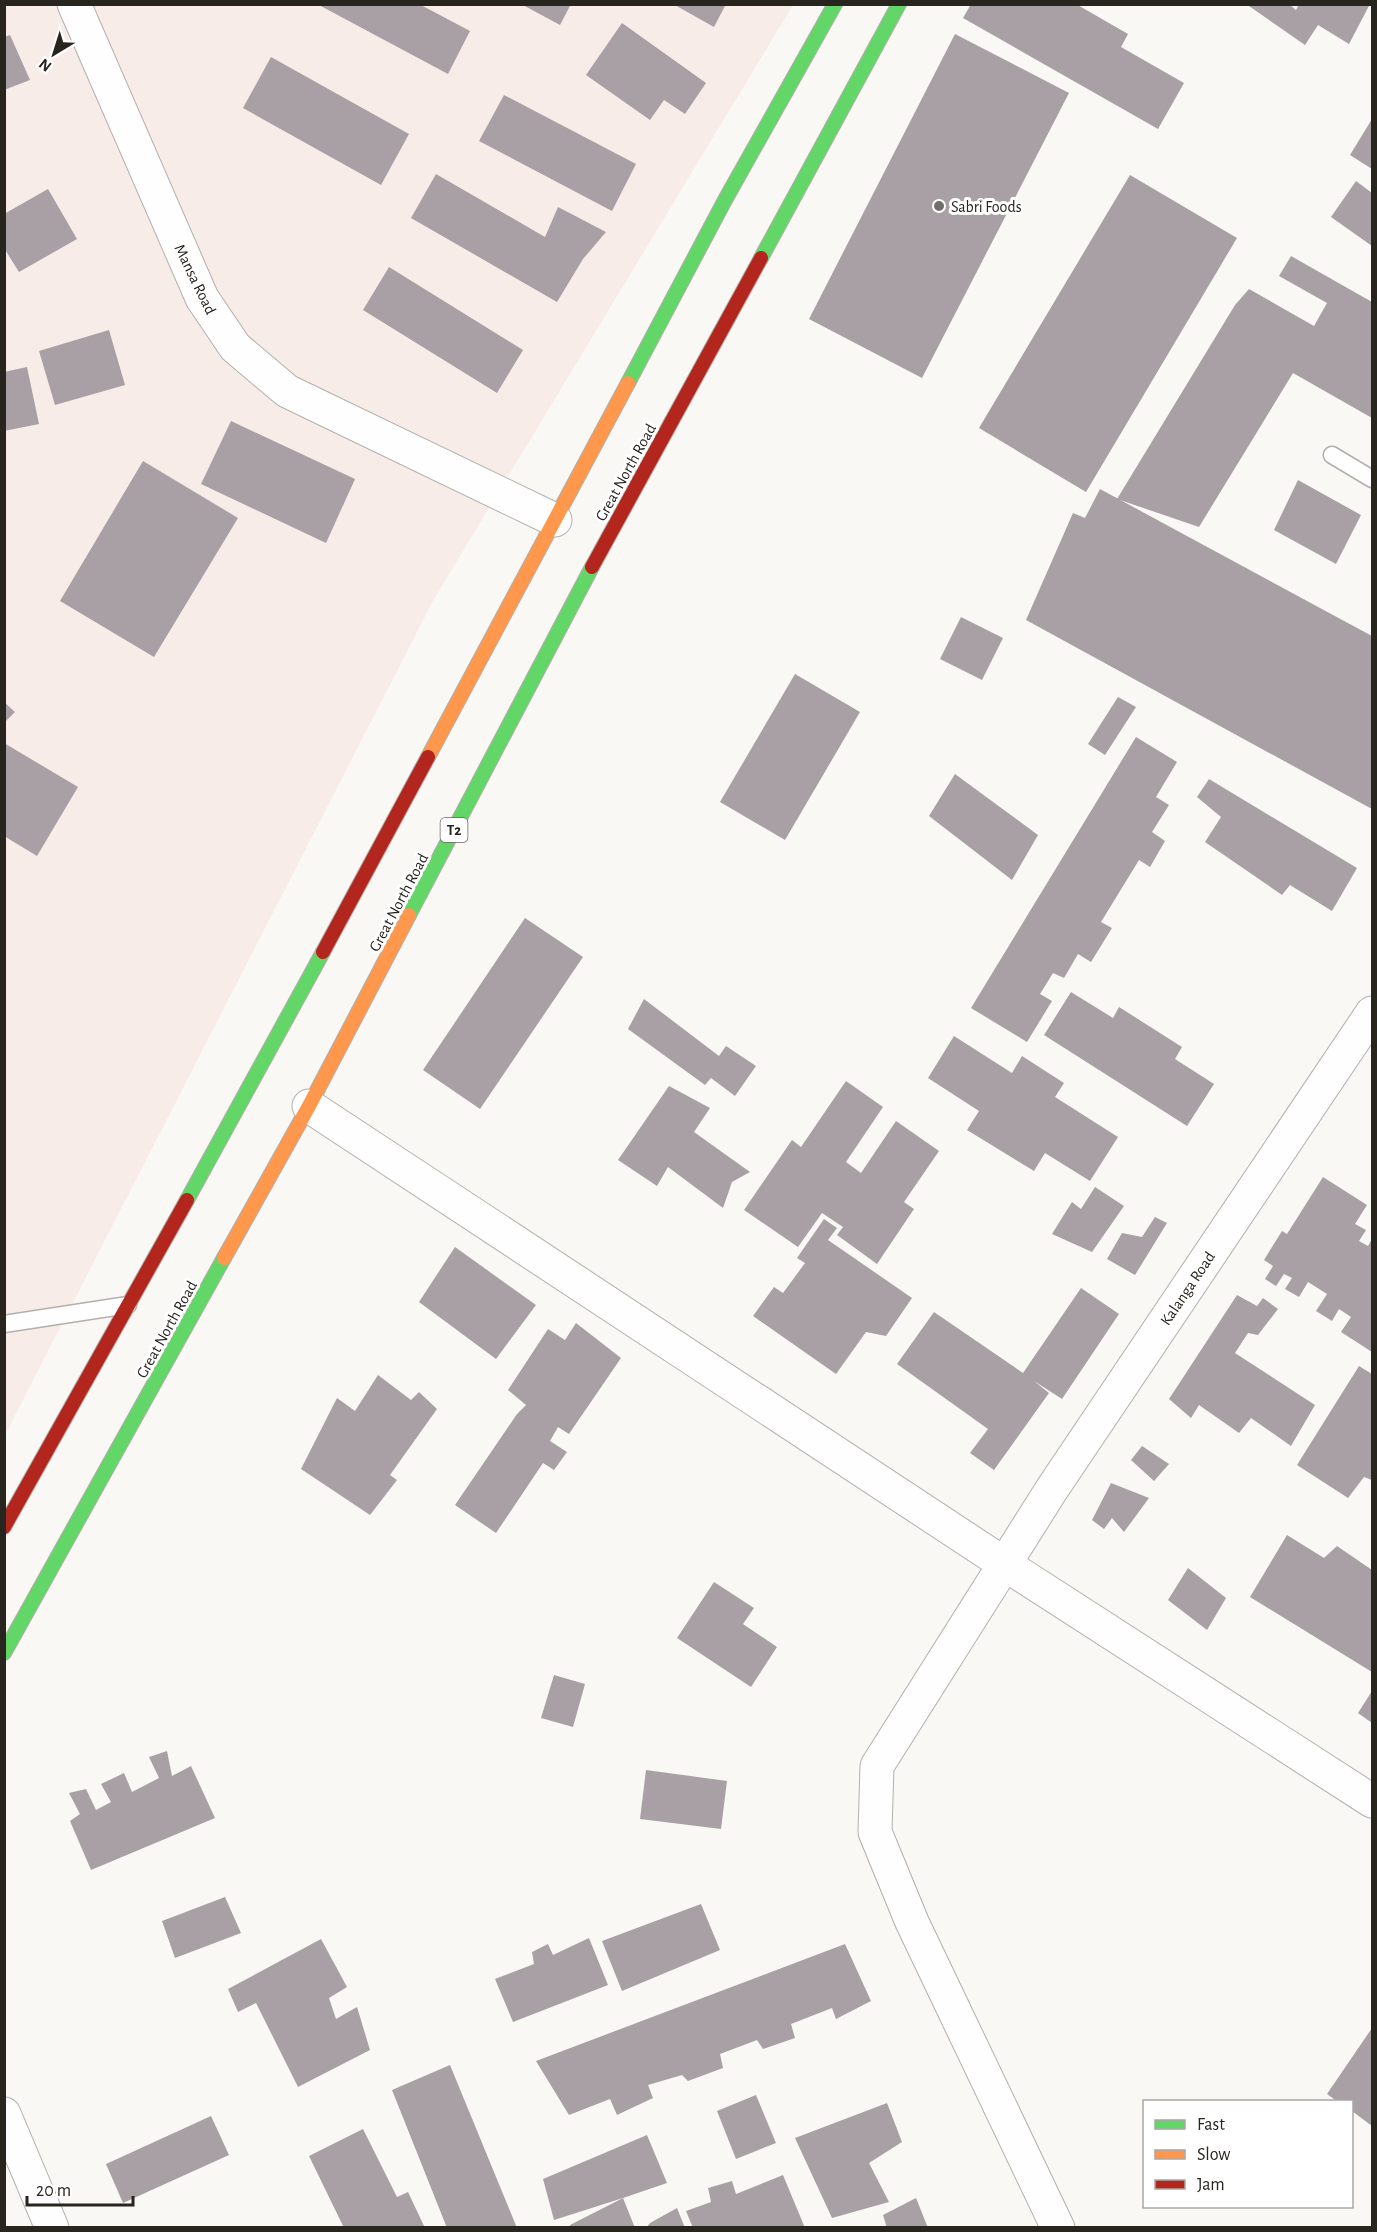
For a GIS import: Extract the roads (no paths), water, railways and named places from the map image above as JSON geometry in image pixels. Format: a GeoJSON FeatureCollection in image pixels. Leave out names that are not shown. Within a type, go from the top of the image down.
{"type":"FeatureCollection","features":[{"type":"Feature","properties":{"kind":"main road"},"geometry":{"type":"LineString","coordinates":[[4,1527],[255,1077],[725,200],[835,4]]}},
{"type":"Feature","properties":{"kind":"main road","name":"Great North Road"},"geometry":{"type":"LineString","coordinates":[[4,1653],[309,1106],[600,552],[899,4]]}},
{"type":"Feature","properties":{"kind":"street","name":"Mansa Road"},"geometry":{"type":"LineString","coordinates":[[74,4],[202,298],[235,347],[287,391],[555,520]]}},
{"type":"Feature","properties":{"kind":"street","name":"Kalanga Road"},"geometry":{"type":"LineString","coordinates":[[1058,2228],[912,1922],[875,1832],[878,1766],[1052,1489],[1372,1013]]}},
{"type":"Feature","properties":{"kind":"street"},"geometry":{"type":"LineString","coordinates":[[309,1106],[1006,1565],[1372,1801]]}},
{"type":"Feature","properties":{"kind":"street"},"geometry":{"type":"LineString","coordinates":[[4,2114],[52,2228]]}},
{"type":"Feature","properties":{"kind":"lane"},"geometry":{"type":"LineString","coordinates":[[1332,455],[1372,479]]}},
{"type":"Feature","properties":{"kind":"lane"},"geometry":{"type":"LineString","coordinates":[[4,1324],[129,1305]]}},
{"type":"Feature","properties":{"kind":"place","name":"Sabri Foods"},"geometry":{"type":"Point","coordinates":[939,206]}}]}
